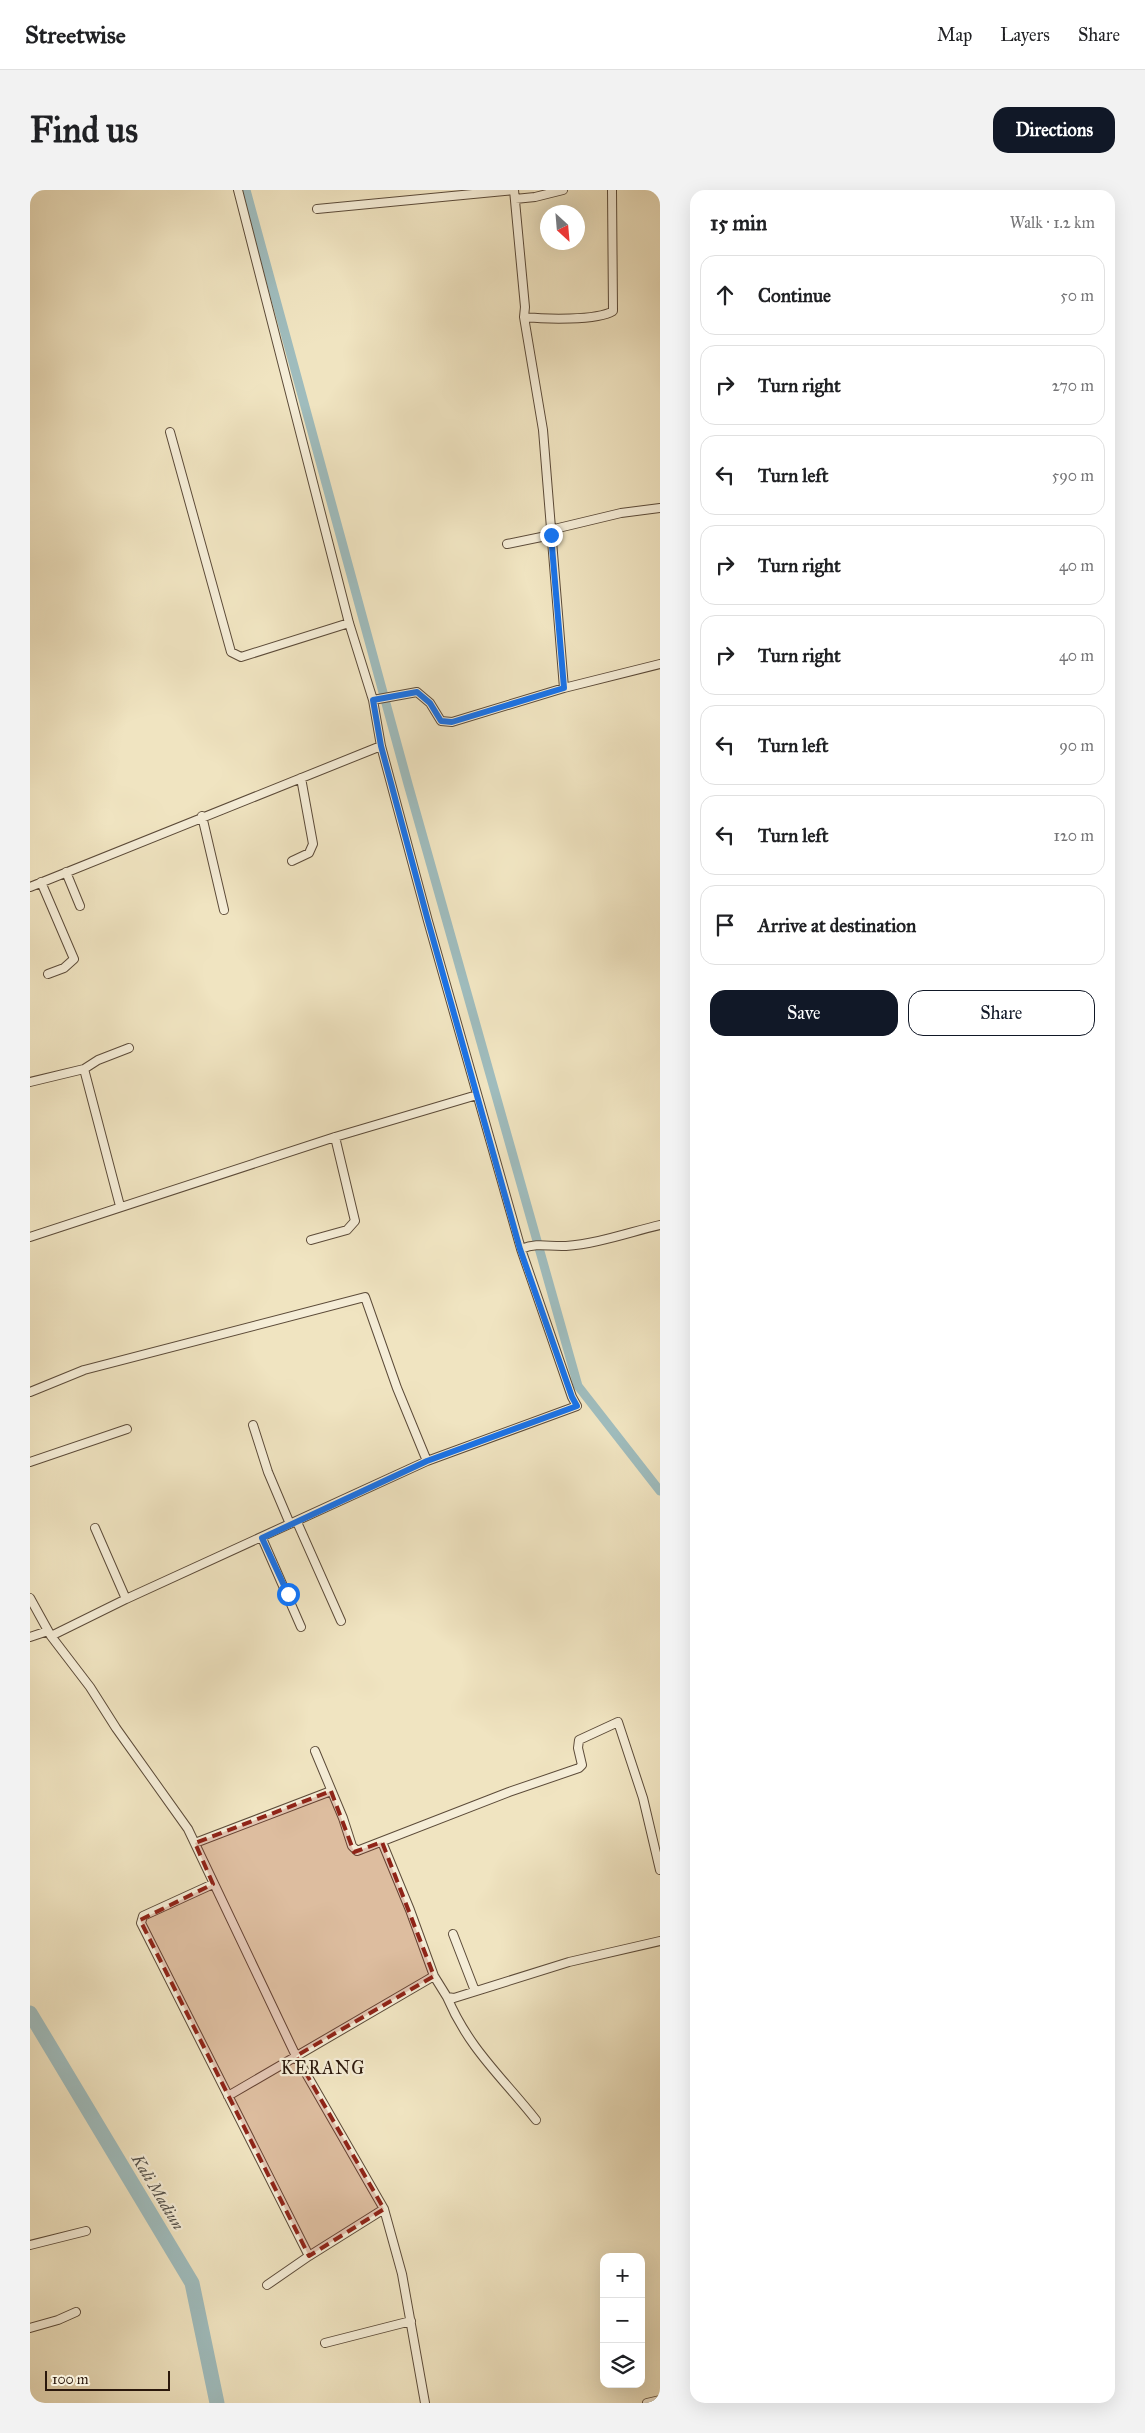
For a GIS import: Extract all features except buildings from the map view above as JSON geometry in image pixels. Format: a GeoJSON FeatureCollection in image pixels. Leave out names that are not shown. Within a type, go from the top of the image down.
{"type":"FeatureCollection","features":[{"type":"Feature","properties":{"kind":"street"},"geometry":{"type":"LineString","coordinates":[[30,1637],[49,1634],[427,1461],[577,1406],[572,1397],[523,1248],[477,1095],[381,746],[375,700],[350,623],[238,190]]}},
{"type":"Feature","properties":{"kind":"street"},"geometry":{"type":"LineString","coordinates":[[317,209],[514,193],[535,197],[563,190]]}},
{"type":"Feature","properties":{"kind":"street"},"geometry":{"type":"LineString","coordinates":[[524,318],[548,319],[602,316],[613,311],[612,190]]}},
{"type":"Feature","properties":{"kind":"street"},"geometry":{"type":"LineString","coordinates":[[514,193],[526,307],[524,318],[543,430],[564,688]]}},
{"type":"Feature","properties":{"kind":"street"},"geometry":{"type":"LineString","coordinates":[[170,432],[231,652],[241,656],[350,623]]}},
{"type":"Feature","properties":{"kind":"street"},"geometry":{"type":"LineString","coordinates":[[506,544],[620,513],[660,508]]}},
{"type":"Feature","properties":{"kind":"street"},"geometry":{"type":"LineString","coordinates":[[375,700],[417,692],[430,703],[441,721],[447,722],[564,688],[660,664]]}},
{"type":"Feature","properties":{"kind":"street"},"geometry":{"type":"LineString","coordinates":[[30,887],[202,816],[381,746]]}},
{"type":"Feature","properties":{"kind":"street"},"geometry":{"type":"LineString","coordinates":[[292,861],[309,852],[313,844],[301,778]]}},
{"type":"Feature","properties":{"kind":"street"},"geometry":{"type":"LineString","coordinates":[[202,816],[224,910]]}},
{"type":"Feature","properties":{"kind":"street"},"geometry":{"type":"LineString","coordinates":[[66,872],[80,906]]}},
{"type":"Feature","properties":{"kind":"street"},"geometry":{"type":"LineString","coordinates":[[41,882],[74,959],[64,968],[48,974]]}},
{"type":"Feature","properties":{"kind":"street"},"geometry":{"type":"LineString","coordinates":[[30,1082],[84,1069],[98,1060],[129,1048]]}},
{"type":"Feature","properties":{"kind":"street"},"geometry":{"type":"LineString","coordinates":[[84,1069],[120,1206]]}},
{"type":"Feature","properties":{"kind":"street"},"geometry":{"type":"LineString","coordinates":[[30,1237],[120,1206],[336,1137],[477,1095]]}},
{"type":"Feature","properties":{"kind":"street"},"geometry":{"type":"LineString","coordinates":[[311,1240],[347,1230],[355,1221],[336,1137]]}},
{"type":"Feature","properties":{"kind":"street"},"geometry":{"type":"LineString","coordinates":[[523,1248],[545,1243],[565,1246],[590,1242],[660,1225]]}},
{"type":"Feature","properties":{"kind":"street"},"geometry":{"type":"LineString","coordinates":[[30,1392],[84,1370],[365,1297],[397,1388],[427,1461]]}},
{"type":"Feature","properties":{"kind":"street"},"geometry":{"type":"LineString","coordinates":[[253,1425],[268,1472],[341,1621]]}},
{"type":"Feature","properties":{"kind":"street"},"geometry":{"type":"LineString","coordinates":[[30,1462],[126,1429]]}},
{"type":"Feature","properties":{"kind":"street"},"geometry":{"type":"LineString","coordinates":[[95,1528],[126,1599]]}},
{"type":"Feature","properties":{"kind":"street"},"geometry":{"type":"LineString","coordinates":[[262,1538],[301,1627]]}},
{"type":"Feature","properties":{"kind":"street"},"geometry":{"type":"LineString","coordinates":[[30,1598],[49,1634],[90,1687],[116,1728],[180,1816],[195,1843],[296,2056],[384,2209],[402,2274],[424,2403]]}},
{"type":"Feature","properties":{"kind":"street"},"geometry":{"type":"LineString","coordinates":[[315,1751],[356,1851],[508,1792],[579,1768],[582,1765],[578,1748],[579,1740],[616,1722],[622,1728],[643,1798],[660,1870]]}},
{"type":"Feature","properties":{"kind":"street"},"geometry":{"type":"LineString","coordinates":[[195,1843],[331,1791]]}},
{"type":"Feature","properties":{"kind":"street"},"geometry":{"type":"LineString","coordinates":[[382,1842],[410,1910],[434,1976],[447,1997],[458,2023],[474,2047],[536,2120]]}},
{"type":"Feature","properties":{"kind":"street"},"geometry":{"type":"LineString","coordinates":[[213,1884],[143,1916],[140,1920],[309,2256]]}},
{"type":"Feature","properties":{"kind":"street"},"geometry":{"type":"LineString","coordinates":[[453,1934],[475,1991]]}},
{"type":"Feature","properties":{"kind":"street"},"geometry":{"type":"LineString","coordinates":[[447,1997],[454,1998],[569,1962],[660,1941]]}},
{"type":"Feature","properties":{"kind":"street"},"geometry":{"type":"LineString","coordinates":[[228,2096],[434,1976]]}},
{"type":"Feature","properties":{"kind":"street"},"geometry":{"type":"LineString","coordinates":[[267,2285],[384,2209]]}},
{"type":"Feature","properties":{"kind":"street"},"geometry":{"type":"LineString","coordinates":[[30,2245],[86,2231]]}},
{"type":"Feature","properties":{"kind":"street"},"geometry":{"type":"LineString","coordinates":[[30,2328],[58,2320],[76,2312]]}},
{"type":"Feature","properties":{"kind":"street"},"geometry":{"type":"LineString","coordinates":[[324,2343],[411,2321]]}},
{"type":"Feature","properties":{"kind":"street"},"geometry":{"type":"LineString","coordinates":[[647,2403],[660,2400]]}},
{"type":"Feature","properties":{"kind":"highlighted area"},"geometry":{"type":"Polygon","coordinates":[[[331,1791],[354,1852],[382,1842],[434,1976],[296,2056],[384,2209],[309,2256],[140,1920],[213,1884],[195,1843],[331,1791]]]}},
{"type":"Feature","properties":{"kind":"waterway"},"geometry":{"type":"LineString","coordinates":[[246,190],[408,784],[578,1386],[660,1491]]}},
{"type":"Feature","properties":{"kind":"waterway","name":"Kali Madiun"},"geometry":{"type":"LineString","coordinates":[[30,2013],[192,2283],[217,2403]]}},
{"type":"Feature","properties":{"kind":"district","name":"KERANG"},"geometry":{"type":"Point","coordinates":[323,2068]}},
{"type":"Feature","properties":{"kind":"route"},"geometry":{"type":"LineString","coordinates":[[288,1594],[262,1538],[427,1461],[487,1437],[577,1406],[572,1397],[520,1249],[381,746],[373,700],[408,692],[417,692],[424,695],[441,721],[452,722],[564,688],[551,535]]}}]}
